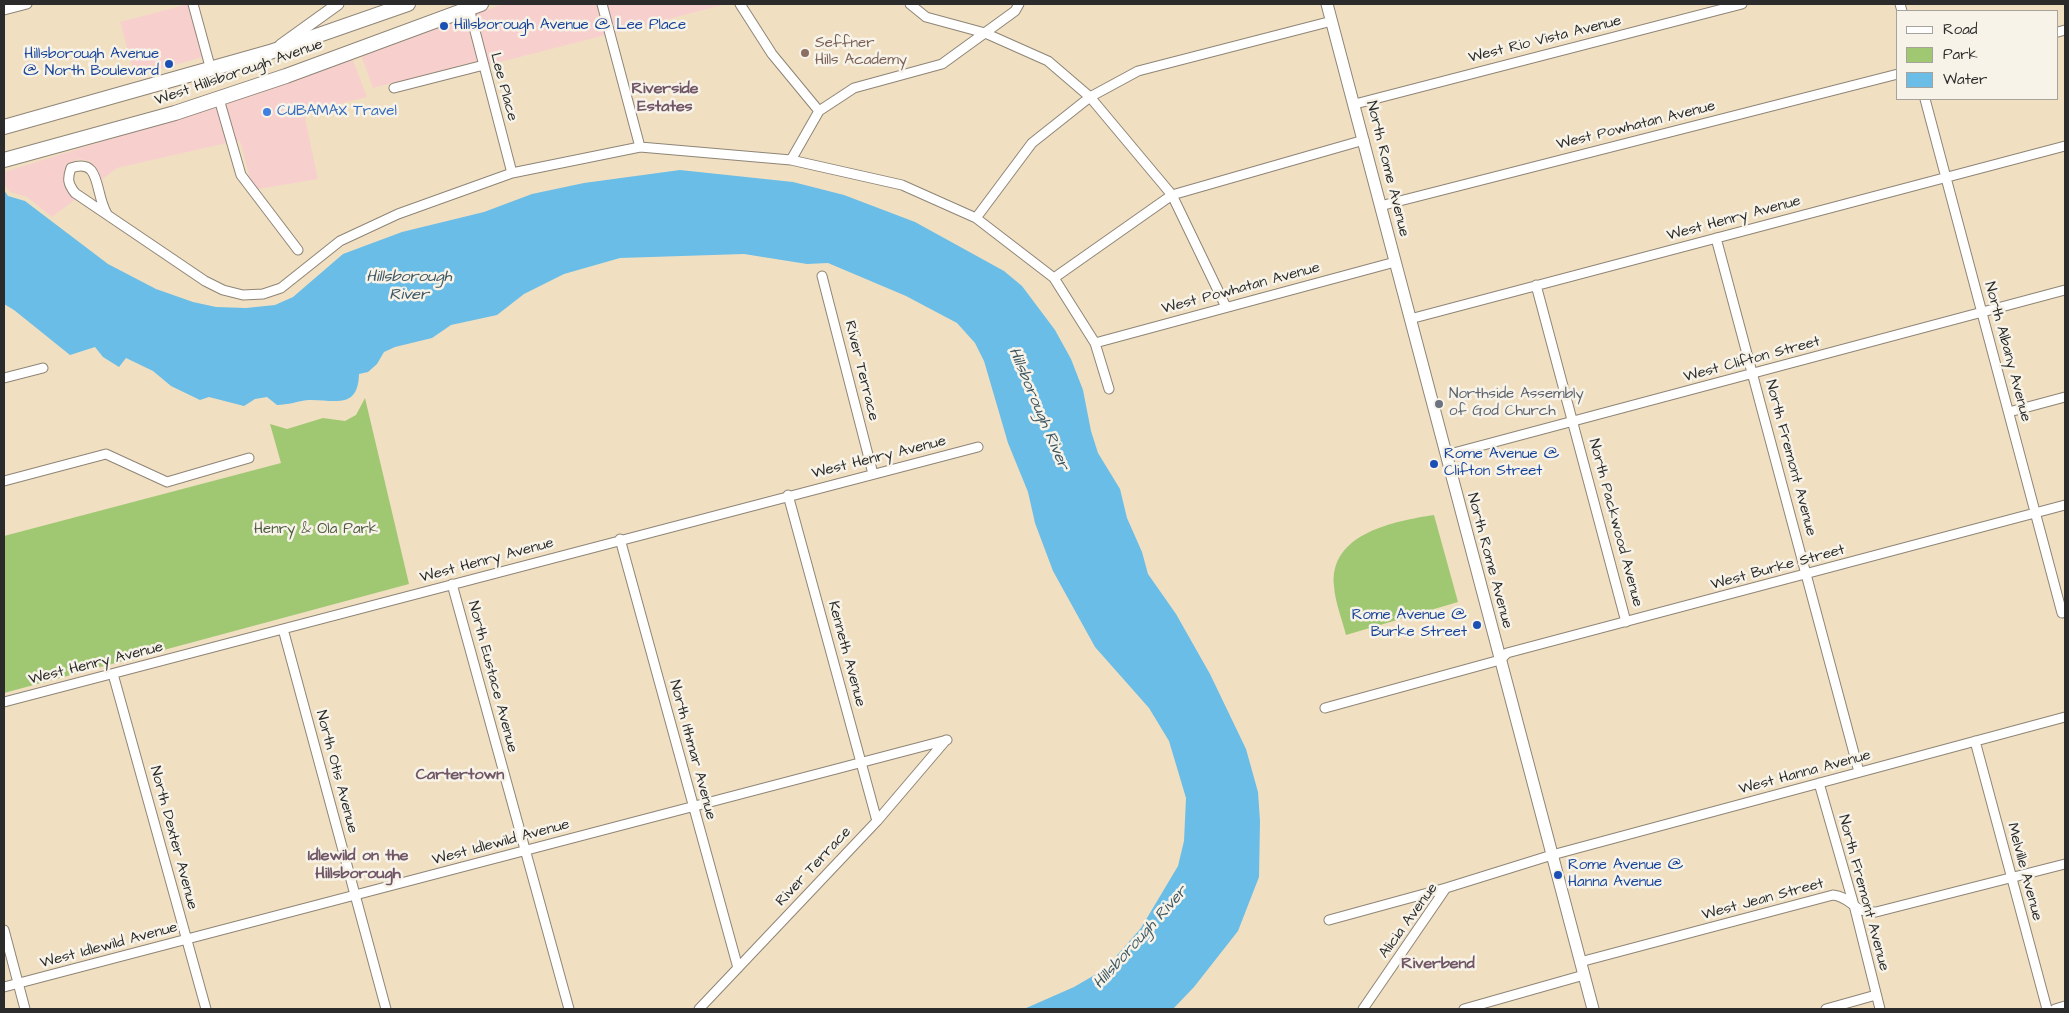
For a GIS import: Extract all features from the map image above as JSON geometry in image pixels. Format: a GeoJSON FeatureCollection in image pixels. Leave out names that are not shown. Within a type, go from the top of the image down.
{"type":"FeatureCollection","features":[{"type":"Feature","properties":{"kind":"main road","name":"West Hillsborough Avenue"},"geometry":{"type":"LineString","coordinates":[[4,127],[211,70],[270,52],[408,4]]}},
{"type":"Feature","properties":{"kind":"main road","name":"West Hillsborough Avenue"},"geometry":{"type":"LineString","coordinates":[[7,159],[167,116],[219,99],[286,76],[473,5]]}},
{"type":"Feature","properties":{"kind":"street"},"geometry":{"type":"LineString","coordinates":[[4,10],[22,4]]}},
{"type":"Feature","properties":{"kind":"street"},"geometry":{"type":"LineString","coordinates":[[193,4],[211,70]]}},
{"type":"Feature","properties":{"kind":"street"},"geometry":{"type":"LineString","coordinates":[[270,52],[321,18],[338,4]]}},
{"type":"Feature","properties":{"kind":"street"},"geometry":{"type":"LineString","coordinates":[[602,4],[640,147]]}},
{"type":"Feature","properties":{"kind":"street"},"geometry":{"type":"LineString","coordinates":[[740,4],[772,54],[819,111]]}},
{"type":"Feature","properties":{"kind":"street"},"geometry":{"type":"LineString","coordinates":[[910,4],[926,17],[985,33],[1048,61],[1090,97],[1172,195],[1226,307]]}},
{"type":"Feature","properties":{"kind":"street"},"geometry":{"type":"LineString","coordinates":[[791,160],[819,111],[854,88],[942,64],[1015,11],[1019,4]]}},
{"type":"Feature","properties":{"kind":"street","name":"North Rome Avenue"},"geometry":{"type":"LineString","coordinates":[[1327,4],[1593,1009]]}},
{"type":"Feature","properties":{"kind":"street","name":"West Rio Vista Avenue"},"geometry":{"type":"LineString","coordinates":[[1355,104],[1742,4]]}},
{"type":"Feature","properties":{"kind":"street","name":"Lee Place"},"geometry":{"type":"LineString","coordinates":[[473,5],[484,65],[512,173]]}},
{"type":"Feature","properties":{"kind":"street"},"geometry":{"type":"LineString","coordinates":[[976,218],[1032,143],[1090,97],[1138,71],[1332,21]]}},
{"type":"Feature","properties":{"kind":"street"},"geometry":{"type":"LineString","coordinates":[[394,88],[484,65]]}},
{"type":"Feature","properties":{"kind":"street","name":"West Powhatan Avenue"},"geometry":{"type":"LineString","coordinates":[[1380,206],[1896,75]]}},
{"type":"Feature","properties":{"kind":"street"},"geometry":{"type":"LineString","coordinates":[[219,99],[241,175],[298,250]]}},
{"type":"Feature","properties":{"kind":"street","name":"North Albany Avenue"},"geometry":{"type":"LineString","coordinates":[[1925,100],[2064,612]]}},
{"type":"Feature","properties":{"kind":"street"},"geometry":{"type":"LineString","coordinates":[[1054,278],[1172,195],[1364,140]]}},
{"type":"Feature","properties":{"kind":"street","name":"West Henry Avenue"},"geometry":{"type":"LineString","coordinates":[[1410,319],[2065,146]]}},
{"type":"Feature","properties":{"kind":"street"},"geometry":{"type":"LineString","coordinates":[[107,214],[98,192],[93,170],[89,166],[82,164],[71,168],[68,177],[69,186],[75,193],[205,281],[230,292],[243,295],[263,294],[281,288],[340,241],[398,214],[512,173],[640,147],[791,160],[902,185],[976,218],[1054,278],[1094,344],[1109,389]]}},
{"type":"Feature","properties":{"kind":"street","name":"North Fremont Avenue"},"geometry":{"type":"LineString","coordinates":[[1716,238],[1858,772]]}},
{"type":"Feature","properties":{"kind":"street","name":"West Powhatan Avenue"},"geometry":{"type":"LineString","coordinates":[[1094,344],[1395,262]]}},
{"type":"Feature","properties":{"kind":"street","name":"River Terrace"},"geometry":{"type":"LineString","coordinates":[[822,276],[873,474]]}},
{"type":"Feature","properties":{"kind":"street","name":"North Packwood Avenue"},"geometry":{"type":"LineString","coordinates":[[1536,285],[1574,421],[1626,622]]}},
{"type":"Feature","properties":{"kind":"street","name":"West Clifton Street"},"geometry":{"type":"LineString","coordinates":[[1446,455],[2065,290]]}},
{"type":"Feature","properties":{"kind":"street"},"geometry":{"type":"LineString","coordinates":[[4,378],[43,368]]}},
{"type":"Feature","properties":{"kind":"street"},"geometry":{"type":"LineString","coordinates":[[2009,412],[2065,397]]}},
{"type":"Feature","properties":{"kind":"street","name":"West Henry Avenue"},"geometry":{"type":"LineString","coordinates":[[4,702],[788,495],[978,447]]}},
{"type":"Feature","properties":{"kind":"street"},"geometry":{"type":"LineString","coordinates":[[4,481],[106,454],[167,482],[249,458]]}},
{"type":"Feature","properties":{"kind":"street","name":"Kenneth Avenue"},"geometry":{"type":"LineString","coordinates":[[788,495],[877,821]]}},
{"type":"Feature","properties":{"kind":"street","name":"West Burke Street"},"geometry":{"type":"LineString","coordinates":[[1325,708],[1500,660],[1507,654],[2065,505]]}},
{"type":"Feature","properties":{"kind":"street","name":"North Ithmar Avenue"},"geometry":{"type":"LineString","coordinates":[[620,539],[738,968]]}},
{"type":"Feature","properties":{"kind":"street","name":"North Eustace Avenue"},"geometry":{"type":"LineString","coordinates":[[452,584],[568,1009]]}},
{"type":"Feature","properties":{"kind":"street","name":"North Otis Avenue"},"geometry":{"type":"LineString","coordinates":[[283,629],[386,1009]]}},
{"type":"Feature","properties":{"kind":"street","name":"North Dexter Avenue"},"geometry":{"type":"LineString","coordinates":[[113,674],[206,1009]]}},
{"type":"Feature","properties":{"kind":"street","name":"West Hanna Avenue"},"geometry":{"type":"LineString","coordinates":[[1552,855],[2065,717]]}},
{"type":"Feature","properties":{"kind":"street","name":"River Terrace"},"geometry":{"type":"LineString","coordinates":[[699,1009],[877,821],[946,740]]}},
{"type":"Feature","properties":{"kind":"street","name":"West Idlewild Avenue"},"geometry":{"type":"LineString","coordinates":[[4,987],[946,740]]}},
{"type":"Feature","properties":{"kind":"street","name":"Melville Avenue"},"geometry":{"type":"LineString","coordinates":[[1975,741],[2047,1009]]}},
{"type":"Feature","properties":{"kind":"street","name":"North Fremont Avenue"},"geometry":{"type":"LineString","coordinates":[[1819,783],[1855,908],[1880,1009]]}},
{"type":"Feature","properties":{"kind":"street","name":"Alicia Avenue"},"geometry":{"type":"LineString","coordinates":[[1364,1009],[1446,888],[1552,855]]}},
{"type":"Feature","properties":{"kind":"street","name":"West Jean Street"},"geometry":{"type":"LineString","coordinates":[[1580,962],[1833,895],[1842,896],[1855,908],[1876,912],[2065,864]]}},
{"type":"Feature","properties":{"kind":"street"},"geometry":{"type":"LineString","coordinates":[[1329,920],[1446,888]]}},
{"type":"Feature","properties":{"kind":"street"},"geometry":{"type":"LineString","coordinates":[[4,930],[26,1009]]}},
{"type":"Feature","properties":{"kind":"street"},"geometry":{"type":"LineString","coordinates":[[1464,1009],[1584,975]]}},
{"type":"Feature","properties":{"kind":"street"},"geometry":{"type":"LineString","coordinates":[[1826,1009],[1876,995]]}},
{"type":"Feature","properties":{"kind":"street"},"geometry":{"type":"LineString","coordinates":[[2054,1009],[2065,1006]]}},
{"type":"Feature","properties":{"kind":"shaded area"},"geometry":{"type":"Polygon","coordinates":[[[188,4],[203,57],[135,76],[120,22],[188,4]]]}},
{"type":"Feature","properties":{"kind":"shaded area"},"geometry":{"type":"Polygon","coordinates":[[[503,4],[597,4],[606,35],[488,65],[475,14],[503,4]]]}},
{"type":"Feature","properties":{"kind":"shaded area"},"geometry":{"type":"Polygon","coordinates":[[[607,4],[726,4],[615,33],[607,4]]]}},
{"type":"Feature","properties":{"kind":"shaded area"},"geometry":{"type":"Polygon","coordinates":[[[466,17],[478,61],[373,88],[361,55],[466,17]]]}},
{"type":"Feature","properties":{"kind":"shaded area"},"geometry":{"type":"Polygon","coordinates":[[[352,58],[367,97],[304,113],[318,179],[258,189],[250,179],[240,141],[236,141],[225,103],[352,58]]]}},
{"type":"Feature","properties":{"kind":"shaded area"},"geometry":{"type":"Polygon","coordinates":[[[216,106],[227,143],[117,168],[100,181],[96,167],[89,161],[80,159],[69,163],[63,174],[64,187],[76,199],[52,217],[27,197],[10,192],[4,184],[4,172],[216,106]]]}},
{"type":"Feature","properties":{"kind":"green space","name":"Henry & Ola Park"},"geometry":{"type":"Polygon","coordinates":[[[365,398],[409,584],[4,693],[4,536],[281,463],[270,424],[287,429],[323,418],[345,421],[356,415],[365,398]]]}},
{"type":"Feature","properties":{"kind":"green space"},"geometry":{"type":"Polygon","coordinates":[[[1434,515],[1458,602],[1346,635],[1334,586],[1335,568],[1342,553],[1353,542],[1384,526],[1434,515]]]}},
{"type":"Feature","properties":{"kind":"water","name":"Hillsborough River"},"geometry":{"type":"Polygon","coordinates":[[[680,170],[793,182],[844,195],[915,222],[1004,271],[1022,286],[1055,330],[1071,359],[1083,390],[1091,431],[1098,453],[1120,489],[1127,518],[1142,552],[1148,574],[1176,614],[1210,674],[1246,749],[1258,792],[1260,821],[1259,877],[1238,931],[1194,987],[1173,1009],[1024,1009],[1074,987],[1105,969],[1141,928],[1178,866],[1184,841],[1186,798],[1169,741],[1149,708],[1095,647],[1053,571],[1035,523],[1028,492],[1008,443],[984,361],[975,343],[957,323],[906,296],[828,263],[807,264],[744,254],[620,258],[564,274],[524,294],[497,315],[451,325],[432,338],[395,347],[384,352],[377,364],[368,372],[359,374],[358,386],[354,394],[349,398],[335,401],[308,400],[277,405],[267,397],[255,399],[244,406],[209,397],[200,400],[171,386],[153,371],[126,358],[119,367],[103,357],[95,347],[70,355],[4,304],[4,190],[8,196],[25,201],[108,264],[156,289],[193,302],[216,307],[246,308],[275,305],[293,297],[343,254],[402,232],[484,212],[532,194],[584,183],[680,170]]]}},
{"type":"Feature","properties":{"kind":"place","name":"Hillsborough Avenue @ Lee Place"},"geometry":{"type":"Point","coordinates":[444,26]}},
{"type":"Feature","properties":{"kind":"place","name":"Seffner Hills Academy"},"geometry":{"type":"Point","coordinates":[805,53]}},
{"type":"Feature","properties":{"kind":"place","name":"Hillsborough Avenue @ North Boulevard"},"geometry":{"type":"Point","coordinates":[169,64]}},
{"type":"Feature","properties":{"kind":"place","name":"CUBAMAX Travel"},"geometry":{"type":"Point","coordinates":[267,112]}},
{"type":"Feature","properties":{"kind":"place","name":"Northside Assembly of God Church"},"geometry":{"type":"Point","coordinates":[1439,404]}},
{"type":"Feature","properties":{"kind":"place","name":"Rome Avenue @ Clifton Street"},"geometry":{"type":"Point","coordinates":[1434,464]}},
{"type":"Feature","properties":{"kind":"place","name":"Rome Avenue @ Burke Street"},"geometry":{"type":"Point","coordinates":[1477,625]}},
{"type":"Feature","properties":{"kind":"place","name":"Rome Avenue @ Hanna Avenue"},"geometry":{"type":"Point","coordinates":[1558,875]}},
{"type":"Feature","properties":{"kind":"district","name":"Riverside Estates"},"geometry":{"type":"Point","coordinates":[665,99]}},
{"type":"Feature","properties":{"kind":"district","name":"Cartertown"},"geometry":{"type":"Point","coordinates":[460,776]}},
{"type":"Feature","properties":{"kind":"district","name":"Idlewild on the Hillsborough"},"geometry":{"type":"Point","coordinates":[358,866]}},
{"type":"Feature","properties":{"kind":"district","name":"Riverbend"},"geometry":{"type":"Point","coordinates":[1438,965]}}]}
